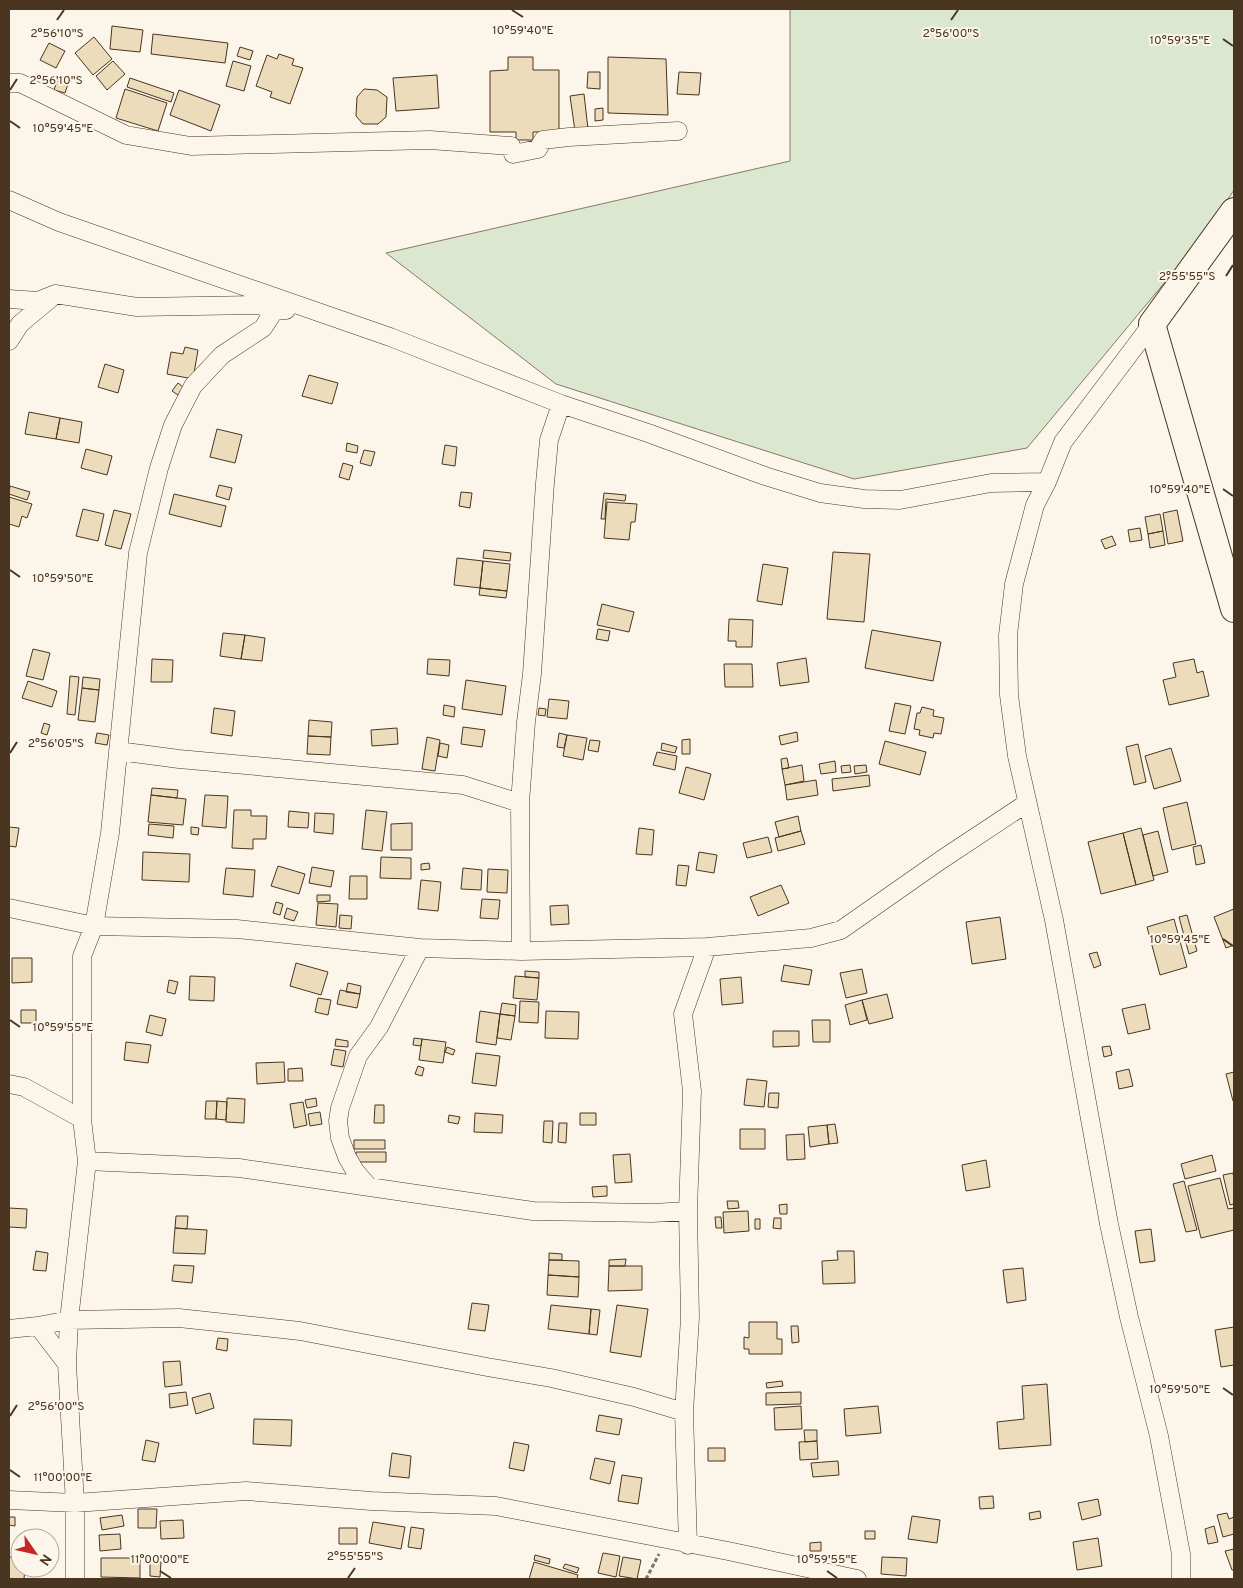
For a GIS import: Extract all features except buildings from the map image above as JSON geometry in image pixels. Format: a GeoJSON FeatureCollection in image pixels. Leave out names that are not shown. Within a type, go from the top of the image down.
{"type":"FeatureCollection","features":[{"type":"Feature","properties":{"kind":"highway"},"geometry":{"type":"LineString","coordinates":[[1234,211],[1152,324],[1229,566],[1234,609]]}},
{"type":"Feature","properties":{"kind":"street"},"geometry":{"type":"LineString","coordinates":[[9,83],[20,83],[126,135],[191,146],[430,140],[511,146],[513,154],[538,149],[543,140],[678,131]]}},
{"type":"Feature","properties":{"kind":"street"},"geometry":{"type":"LineString","coordinates":[[9,200],[59,222],[390,337],[561,404],[648,433],[764,476],[820,493],[864,499],[900,500],[991,482],[1047,482]]}},
{"type":"Feature","properties":{"kind":"street"},"geometry":{"type":"LineString","coordinates":[[9,300],[38,301],[55,294],[137,307],[258,305],[274,311],[309,308]]}},
{"type":"Feature","properties":{"kind":"street"},"geometry":{"type":"LineString","coordinates":[[9,342],[20,324],[55,294]]}},
{"type":"Feature","properties":{"kind":"street"},"geometry":{"type":"LineString","coordinates":[[75,1579],[76,1503],[67,1364],[69,1320],[87,1161],[82,1119],[82,956],[94,926],[110,833],[138,553],[159,468],[173,425],[193,386],[222,356],[264,328],[274,311]]}},
{"type":"Feature","properties":{"kind":"street"},"geometry":{"type":"LineString","coordinates":[[1152,324],[1063,442],[1047,482],[1035,505],[1014,584],[1008,636],[1009,696],[1016,756],[1054,920],[1111,1234],[1129,1316],[1160,1436],[1181,1554],[1181,1579]]}},
{"type":"Feature","properties":{"kind":"street"},"geometry":{"type":"LineString","coordinates":[[521,951],[520,803],[526,722],[532,674],[544,482],[550,440],[561,404]]}},
{"type":"Feature","properties":{"kind":"street"},"geometry":{"type":"LineString","coordinates":[[118,751],[188,760],[463,785],[520,803]]}},
{"type":"Feature","properties":{"kind":"street"},"geometry":{"type":"LineString","coordinates":[[9,908],[94,926],[236,929],[420,948],[521,951],[707,947],[811,938],[841,930],[1027,802]]}},
{"type":"Feature","properties":{"kind":"street"},"geometry":{"type":"LineString","coordinates":[[688,1545],[684,1412],[690,1318],[688,1211],[692,1090],[683,1014],[707,947]]}},
{"type":"Feature","properties":{"kind":"street"},"geometry":{"type":"LineString","coordinates":[[368,1186],[355,1171],[340,1138],[338,1121],[340,1108],[358,1056],[379,1027],[420,948]]}},
{"type":"Feature","properties":{"kind":"street"},"geometry":{"type":"LineString","coordinates":[[9,1084],[24,1087],[82,1119]]}},
{"type":"Feature","properties":{"kind":"street"},"geometry":{"type":"LineString","coordinates":[[87,1161],[239,1168],[532,1210],[652,1213],[688,1211]]}},
{"type":"Feature","properties":{"kind":"street"},"geometry":{"type":"LineString","coordinates":[[9,1329],[69,1320],[179,1318],[300,1331],[551,1378],[684,1412]]}},
{"type":"Feature","properties":{"kind":"street"},"geometry":{"type":"LineString","coordinates":[[38,1326],[67,1364]]}},
{"type":"Feature","properties":{"kind":"street"},"geometry":{"type":"LineString","coordinates":[[9,1500],[76,1503],[246,1491],[371,1501],[496,1506],[688,1545],[728,1551],[857,1579]]}},
{"type":"Feature","properties":{"kind":"path"},"geometry":{"type":"LineString","coordinates":[[646,1579],[666,1540]]}},
{"type":"Feature","properties":{"kind":"green space"},"geometry":{"type":"Polygon","coordinates":[[[790,9],[1234,9],[1234,190],[1205,234],[1027,448],[854,479],[556,384],[386,253],[790,161],[790,9]]]}}]}
